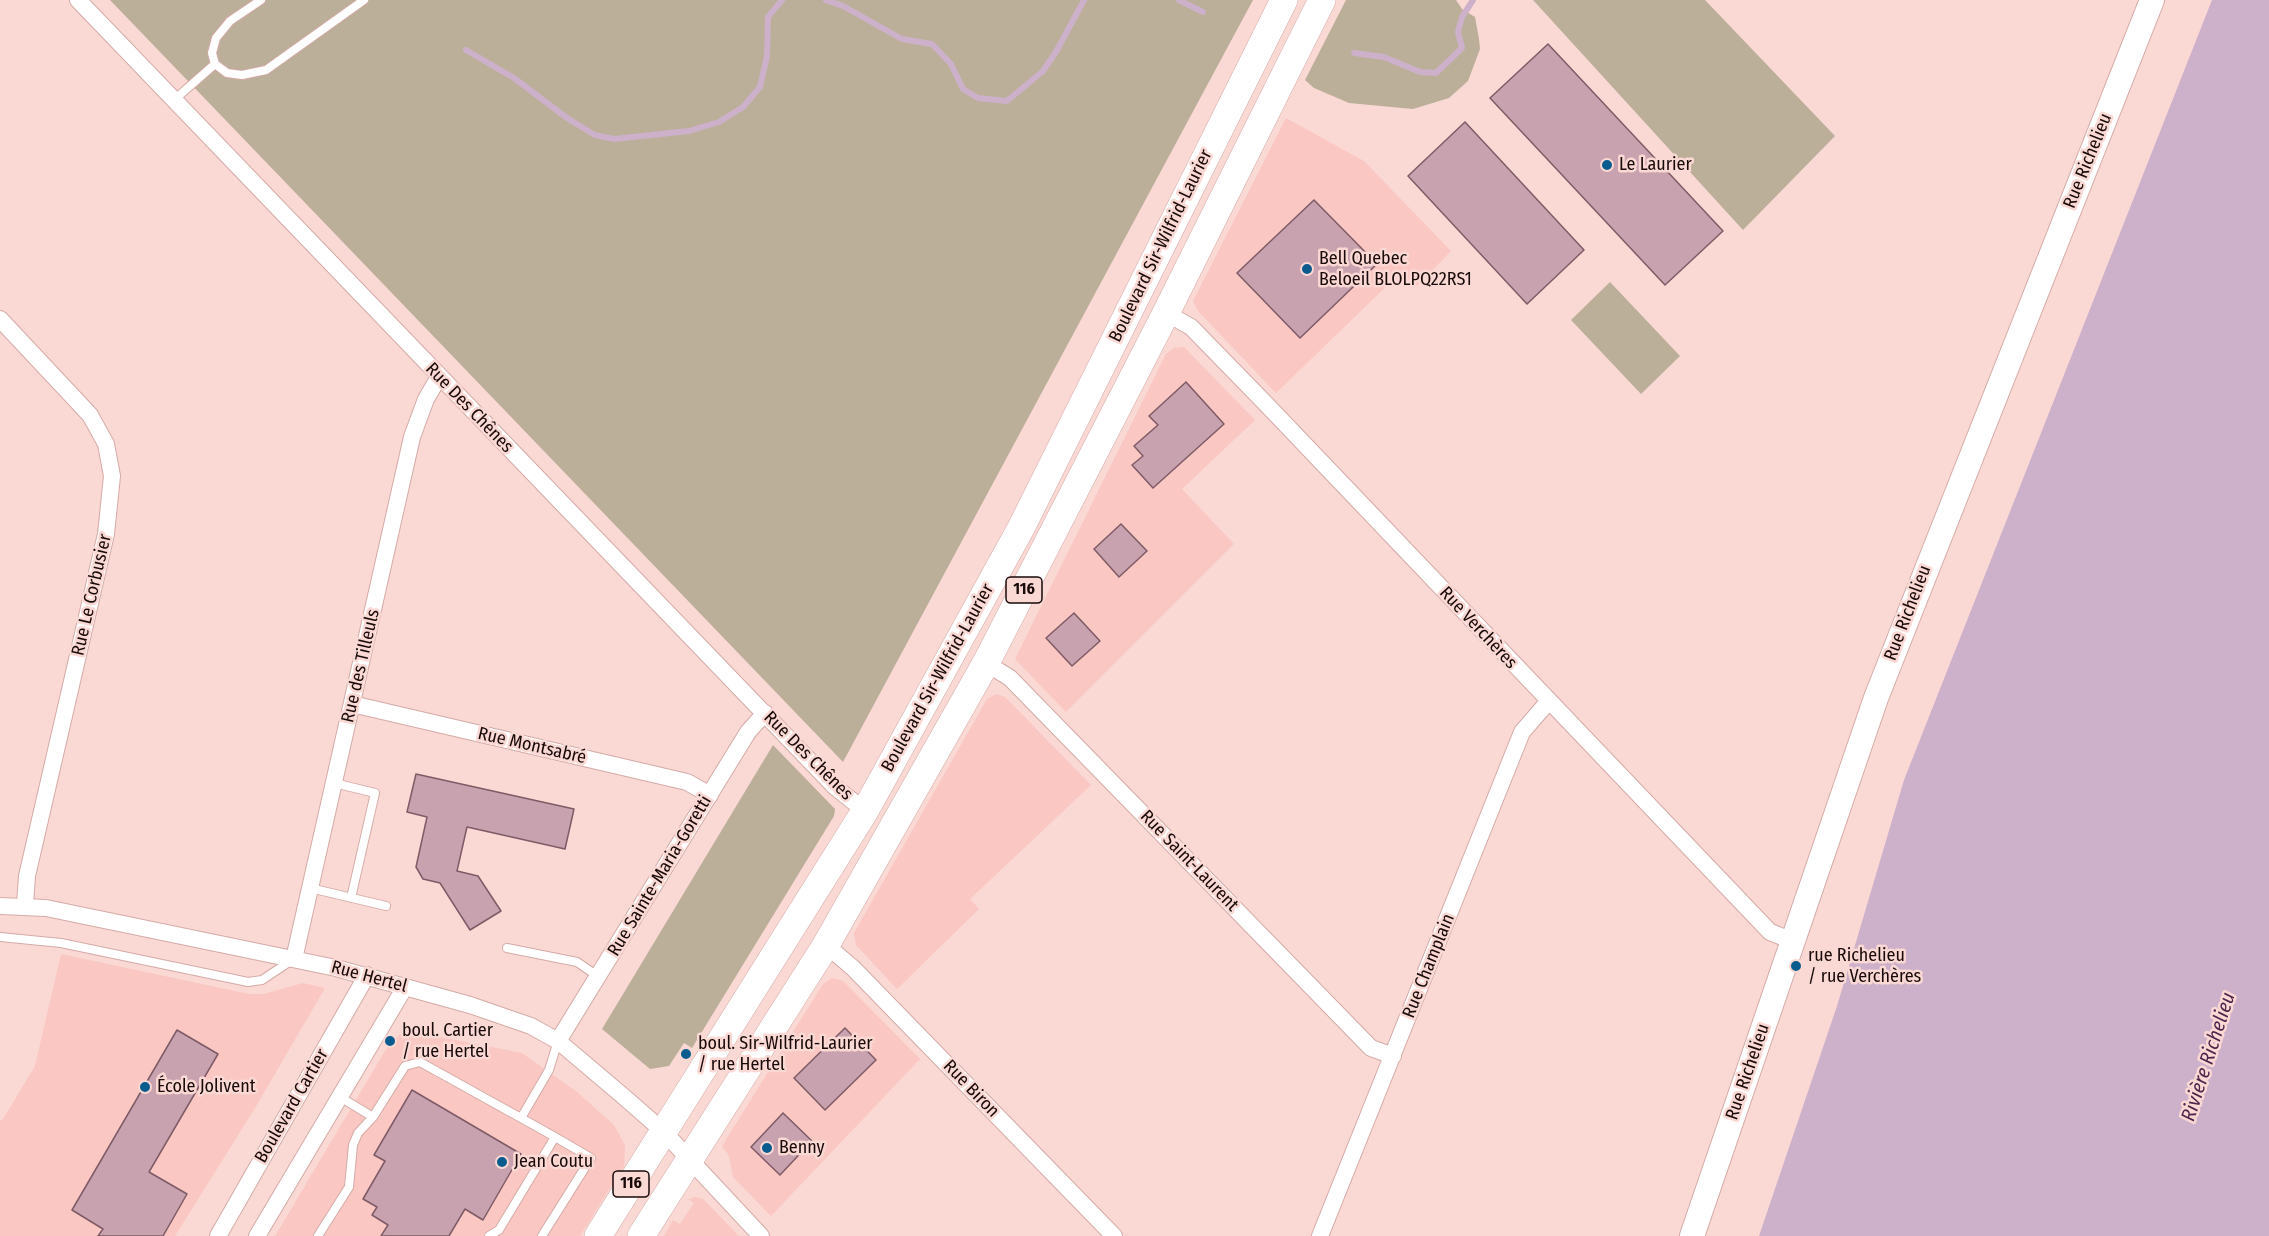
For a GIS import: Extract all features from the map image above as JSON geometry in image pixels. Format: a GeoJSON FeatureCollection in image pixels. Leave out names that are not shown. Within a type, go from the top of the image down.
{"type":"FeatureCollection","features":[{"type":"Feature","properties":{"kind":"main road","name":"Boulevard Sir-Wilfrid-Laurier"},"geometry":{"type":"LineString","coordinates":[[598,1236],[865,811],[1021,528],[1284,0]]}},
{"type":"Feature","properties":{"kind":"main road","name":"Boulevard Sir-Wilfrid-Laurier"},"geometry":{"type":"LineString","coordinates":[[641,1236],[826,945],[986,663],[1166,313],[1322,0]]}},
{"type":"Feature","properties":{"kind":"main road","name":"Rue Richelieu"},"geometry":{"type":"LineString","coordinates":[[1692,1236],[1792,941],[1906,617],[2152,0]]}},
{"type":"Feature","properties":{"kind":"street","name":"Rue Des Chênes"},"geometry":{"type":"LineString","coordinates":[[78,0],[835,788],[865,811]]}},
{"type":"Feature","properties":{"kind":"street","name":"Rue Verchères"},"geometry":{"type":"LineString","coordinates":[[1166,313],[1191,327],[1770,932],[1792,941]]}},
{"type":"Feature","properties":{"kind":"street","name":"Rue Le Corbusier"},"geometry":{"type":"LineString","coordinates":[[0,319],[90,415],[106,444],[112,476],[106,534],[27,876],[25,905]]}},
{"type":"Feature","properties":{"kind":"street","name":"Rue des Tilleuls"},"geometry":{"type":"LineString","coordinates":[[294,959],[412,437],[426,399],[439,377]]}},
{"type":"Feature","properties":{"kind":"street","name":"Rue Saint-Laurent"},"geometry":{"type":"LineString","coordinates":[[986,663],[1010,678],[1371,1048],[1393,1056]]}},
{"type":"Feature","properties":{"kind":"street","name":"Rue Champlain"},"geometry":{"type":"LineString","coordinates":[[1320,1236],[1522,732],[1548,702]]}},
{"type":"Feature","properties":{"kind":"street","name":"Rue Montsabré"},"geometry":{"type":"LineString","coordinates":[[352,704],[687,782],[710,795]]}},
{"type":"Feature","properties":{"kind":"street","name":"Rue Sainte-Maria-Goretti"},"geometry":{"type":"LineString","coordinates":[[558,1041],[748,732],[765,713]]}},
{"type":"Feature","properties":{"kind":"street","name":"Rue Hertel"},"geometry":{"type":"LineString","coordinates":[[0,906],[25,905],[367,975],[499,1014],[531,1026],[558,1041],[664,1132],[761,1236]]}},
{"type":"Feature","properties":{"kind":"street","name":"Rue Biron"},"geometry":{"type":"LineString","coordinates":[[826,945],[853,968],[1114,1236]]}},
{"type":"Feature","properties":{"kind":"street","name":"Boulevard Cartier"},"geometry":{"type":"LineString","coordinates":[[218,1236],[367,975]]}},
{"type":"Feature","properties":{"kind":"street","name":"Boulevard Cartier"},"geometry":{"type":"LineString","coordinates":[[258,1236],[405,987]]}},
{"type":"Feature","properties":{"kind":"lane"},"geometry":{"type":"LineString","coordinates":[[261,0],[230,21],[216,38],[212,53],[215,64],[227,73],[242,75],[266,70],[364,0]]}},
{"type":"Feature","properties":{"kind":"lane"},"geometry":{"type":"LineString","coordinates":[[174,100],[215,64]]}},
{"type":"Feature","properties":{"kind":"lane"},"geometry":{"type":"LineString","coordinates":[[334,783],[375,793],[351,898]]}},
{"type":"Feature","properties":{"kind":"lane"},"geometry":{"type":"LineString","coordinates":[[310,888],[386,906]]}},
{"type":"Feature","properties":{"kind":"lane"},"geometry":{"type":"LineString","coordinates":[[0,937],[61,943],[248,982],[262,980],[294,959]]}},
{"type":"Feature","properties":{"kind":"lane"},"geometry":{"type":"LineString","coordinates":[[507,948],[577,962],[599,977]]}},
{"type":"Feature","properties":{"kind":"lane"},"geometry":{"type":"LineString","coordinates":[[521,1118],[549,1070],[558,1041]]}},
{"type":"Feature","properties":{"kind":"lane"},"geometry":{"type":"LineString","coordinates":[[318,1236],[348,1187],[353,1145],[358,1133],[373,1117],[405,1066],[420,1062],[591,1158],[542,1236]]}},
{"type":"Feature","properties":{"kind":"lane"},"geometry":{"type":"LineString","coordinates":[[340,1097],[373,1117]]}},
{"type":"Feature","properties":{"kind":"lane"},"geometry":{"type":"LineString","coordinates":[[489,1236],[499,1230],[555,1137]]}},
{"type":"Feature","properties":{"kind":"shaded area"},"geometry":{"type":"Polygon","coordinates":[[[110,0],[1253,0],[843,762],[110,0]]]}},
{"type":"Feature","properties":{"kind":"shaded area"},"geometry":{"type":"Polygon","coordinates":[[[1346,0],[1456,0],[1462,9],[1475,17],[1479,39],[1480,49],[1468,81],[1449,98],[1413,109],[1349,103],[1314,88],[1305,80],[1346,0]]]}},
{"type":"Feature","properties":{"kind":"shaded area"},"geometry":{"type":"Polygon","coordinates":[[[1533,0],[1705,0],[1835,136],[1743,230],[1533,0]]]}},
{"type":"Feature","properties":{"kind":"shaded area"},"geometry":{"type":"Polygon","coordinates":[[[1286,118],[1364,161],[1451,251],[1416,287],[1405,275],[1396,277],[1276,393],[1198,311],[1193,301],[1286,118]]]}},
{"type":"Feature","properties":{"kind":"shaded area"},"geometry":{"type":"Polygon","coordinates":[[[1610,282],[1680,356],[1641,394],[1571,320],[1610,282]]]}},
{"type":"Feature","properties":{"kind":"shaded area"},"geometry":{"type":"Polygon","coordinates":[[[1184,347],[1255,420],[1182,489],[1234,544],[1066,712],[1015,659],[1166,354],[1174,348],[1184,347]]]}},
{"type":"Feature","properties":{"kind":"shaded area"},"geometry":{"type":"Polygon","coordinates":[[[996,694],[1005,697],[1091,785],[970,899],[979,909],[897,989],[856,945],[854,933],[987,699],[996,694]]]}},
{"type":"Feature","properties":{"kind":"shaded area"},"geometry":{"type":"Polygon","coordinates":[[[773,745],[835,809],[834,816],[692,1048],[684,1043],[669,1066],[650,1069],[602,1029],[773,745]]]}},
{"type":"Feature","properties":{"kind":"shaded area","name":"École Jolivent"},"geometry":{"type":"Polygon","coordinates":[[[61,954],[249,994],[264,994],[303,983],[325,988],[255,1108],[175,1236],[0,1236],[0,1121],[35,1066],[61,954]]]}},
{"type":"Feature","properties":{"kind":"shaded area"},"geometry":{"type":"Polygon","coordinates":[[[832,978],[843,981],[920,1059],[771,1216],[733,1177],[729,1156],[722,1146],[823,984],[832,978]]]}},
{"type":"Feature","properties":{"kind":"shaded area"},"geometry":{"type":"Polygon","coordinates":[[[409,1031],[522,1053],[577,1092],[614,1125],[625,1145],[624,1166],[580,1236],[275,1236],[385,1051],[399,1035],[409,1031]]]}},
{"type":"Feature","properties":{"kind":"shaded area"},"geometry":{"type":"Polygon","coordinates":[[[695,1197],[703,1199],[739,1236],[664,1236],[673,1220],[680,1224],[694,1203],[688,1199],[695,1197]]]}},
{"type":"Feature","properties":{"kind":"water","name":"Rivière Richelieu"},"geometry":{"type":"Polygon","coordinates":[[[2212,0],[2269,0],[2269,1236],[1759,1236],[1837,1006],[1904,780],[2212,0]]]}},
{"type":"Feature","properties":{"kind":"building","name":"Le Laurier"},"geometry":{"type":"Polygon","coordinates":[[[1548,44],[1723,231],[1665,285],[1490,98],[1548,44]]]}},
{"type":"Feature","properties":{"kind":"building"},"geometry":{"type":"Polygon","coordinates":[[[1465,122],[1584,250],[1527,304],[1408,176],[1465,122]]]}},
{"type":"Feature","properties":{"kind":"building","name":"Bell Quebec Beloeil BLOLPQ22RS1"},"geometry":{"type":"Polygon","coordinates":[[[1314,200],[1377,264],[1300,338],[1237,273],[1314,200]]]}},
{"type":"Feature","properties":{"kind":"building"},"geometry":{"type":"Polygon","coordinates":[[[1186,382],[1224,424],[1153,488],[1132,465],[1143,456],[1134,446],[1158,425],[1149,416],[1186,382]]]}},
{"type":"Feature","properties":{"kind":"building"},"geometry":{"type":"Polygon","coordinates":[[[1121,524],[1147,551],[1119,577],[1094,549],[1121,524]]]}},
{"type":"Feature","properties":{"kind":"building"},"geometry":{"type":"Polygon","coordinates":[[[1074,613],[1100,641],[1072,666],[1046,638],[1074,613]]]}},
{"type":"Feature","properties":{"kind":"building"},"geometry":{"type":"Polygon","coordinates":[[[416,774],[574,809],[565,849],[467,827],[457,871],[478,876],[501,911],[470,930],[440,883],[423,879],[416,867],[427,817],[407,812],[416,774]]]}},
{"type":"Feature","properties":{"kind":"building"},"geometry":{"type":"Polygon","coordinates":[[[845,1028],[876,1060],[825,1110],[794,1078],[845,1028]]]}},
{"type":"Feature","properties":{"kind":"building"},"geometry":{"type":"Polygon","coordinates":[[[177,1030],[218,1054],[149,1172],[187,1194],[163,1236],[98,1236],[103,1229],[72,1210],[177,1030]]]}},
{"type":"Feature","properties":{"kind":"building"},"geometry":{"type":"Polygon","coordinates":[[[412,1090],[521,1154],[483,1220],[465,1209],[449,1236],[381,1236],[388,1225],[372,1215],[377,1207],[363,1199],[385,1161],[374,1155],[412,1090]]]}},
{"type":"Feature","properties":{"kind":"building"},"geometry":{"type":"Polygon","coordinates":[[[783,1113],[812,1141],[780,1175],[751,1147],[783,1113]]]}},
{"type":"Feature","properties":{"kind":"waterway"},"geometry":{"type":"LineString","coordinates":[[466,50],[514,78],[567,118],[595,135],[614,139],[689,131],[719,122],[743,107],[760,87],[767,56],[768,17],[782,0]]}},
{"type":"Feature","properties":{"kind":"waterway"},"geometry":{"type":"LineString","coordinates":[[826,0],[843,6],[902,39],[932,44],[951,64],[963,89],[978,98],[1007,101],[1043,71],[1084,0]]}},
{"type":"Feature","properties":{"kind":"waterway"},"geometry":{"type":"LineString","coordinates":[[1179,0],[1203,12]]}},
{"type":"Feature","properties":{"kind":"waterway"},"geometry":{"type":"LineString","coordinates":[[1354,53],[1384,57],[1420,72],[1436,73],[1462,48],[1458,32],[1462,17],[1473,0]]}},
{"type":"Feature","properties":{"kind":"place","name":"Le Laurier"},"geometry":{"type":"Point","coordinates":[1607,165]}},
{"type":"Feature","properties":{"kind":"place","name":"Bell Quebec Beloeil BLOLPQ22RS1"},"geometry":{"type":"Point","coordinates":[1307,269]}},
{"type":"Feature","properties":{"kind":"place","name":"rue Richelieu / rue Verchères"},"geometry":{"type":"Point","coordinates":[1796,966]}},
{"type":"Feature","properties":{"kind":"place","name":"boul. Cartier / rue Hertel"},"geometry":{"type":"Point","coordinates":[390,1041]}},
{"type":"Feature","properties":{"kind":"place","name":"boul. Sir-Wilfrid-Laurier / rue Hertel"},"geometry":{"type":"Point","coordinates":[686,1054]}},
{"type":"Feature","properties":{"kind":"place","name":"École Jolivent"},"geometry":{"type":"Point","coordinates":[145,1087]}},
{"type":"Feature","properties":{"kind":"place","name":"Benny"},"geometry":{"type":"Point","coordinates":[767,1148]}},
{"type":"Feature","properties":{"kind":"place","name":"Jean Coutu"},"geometry":{"type":"Point","coordinates":[502,1162]}}]}
